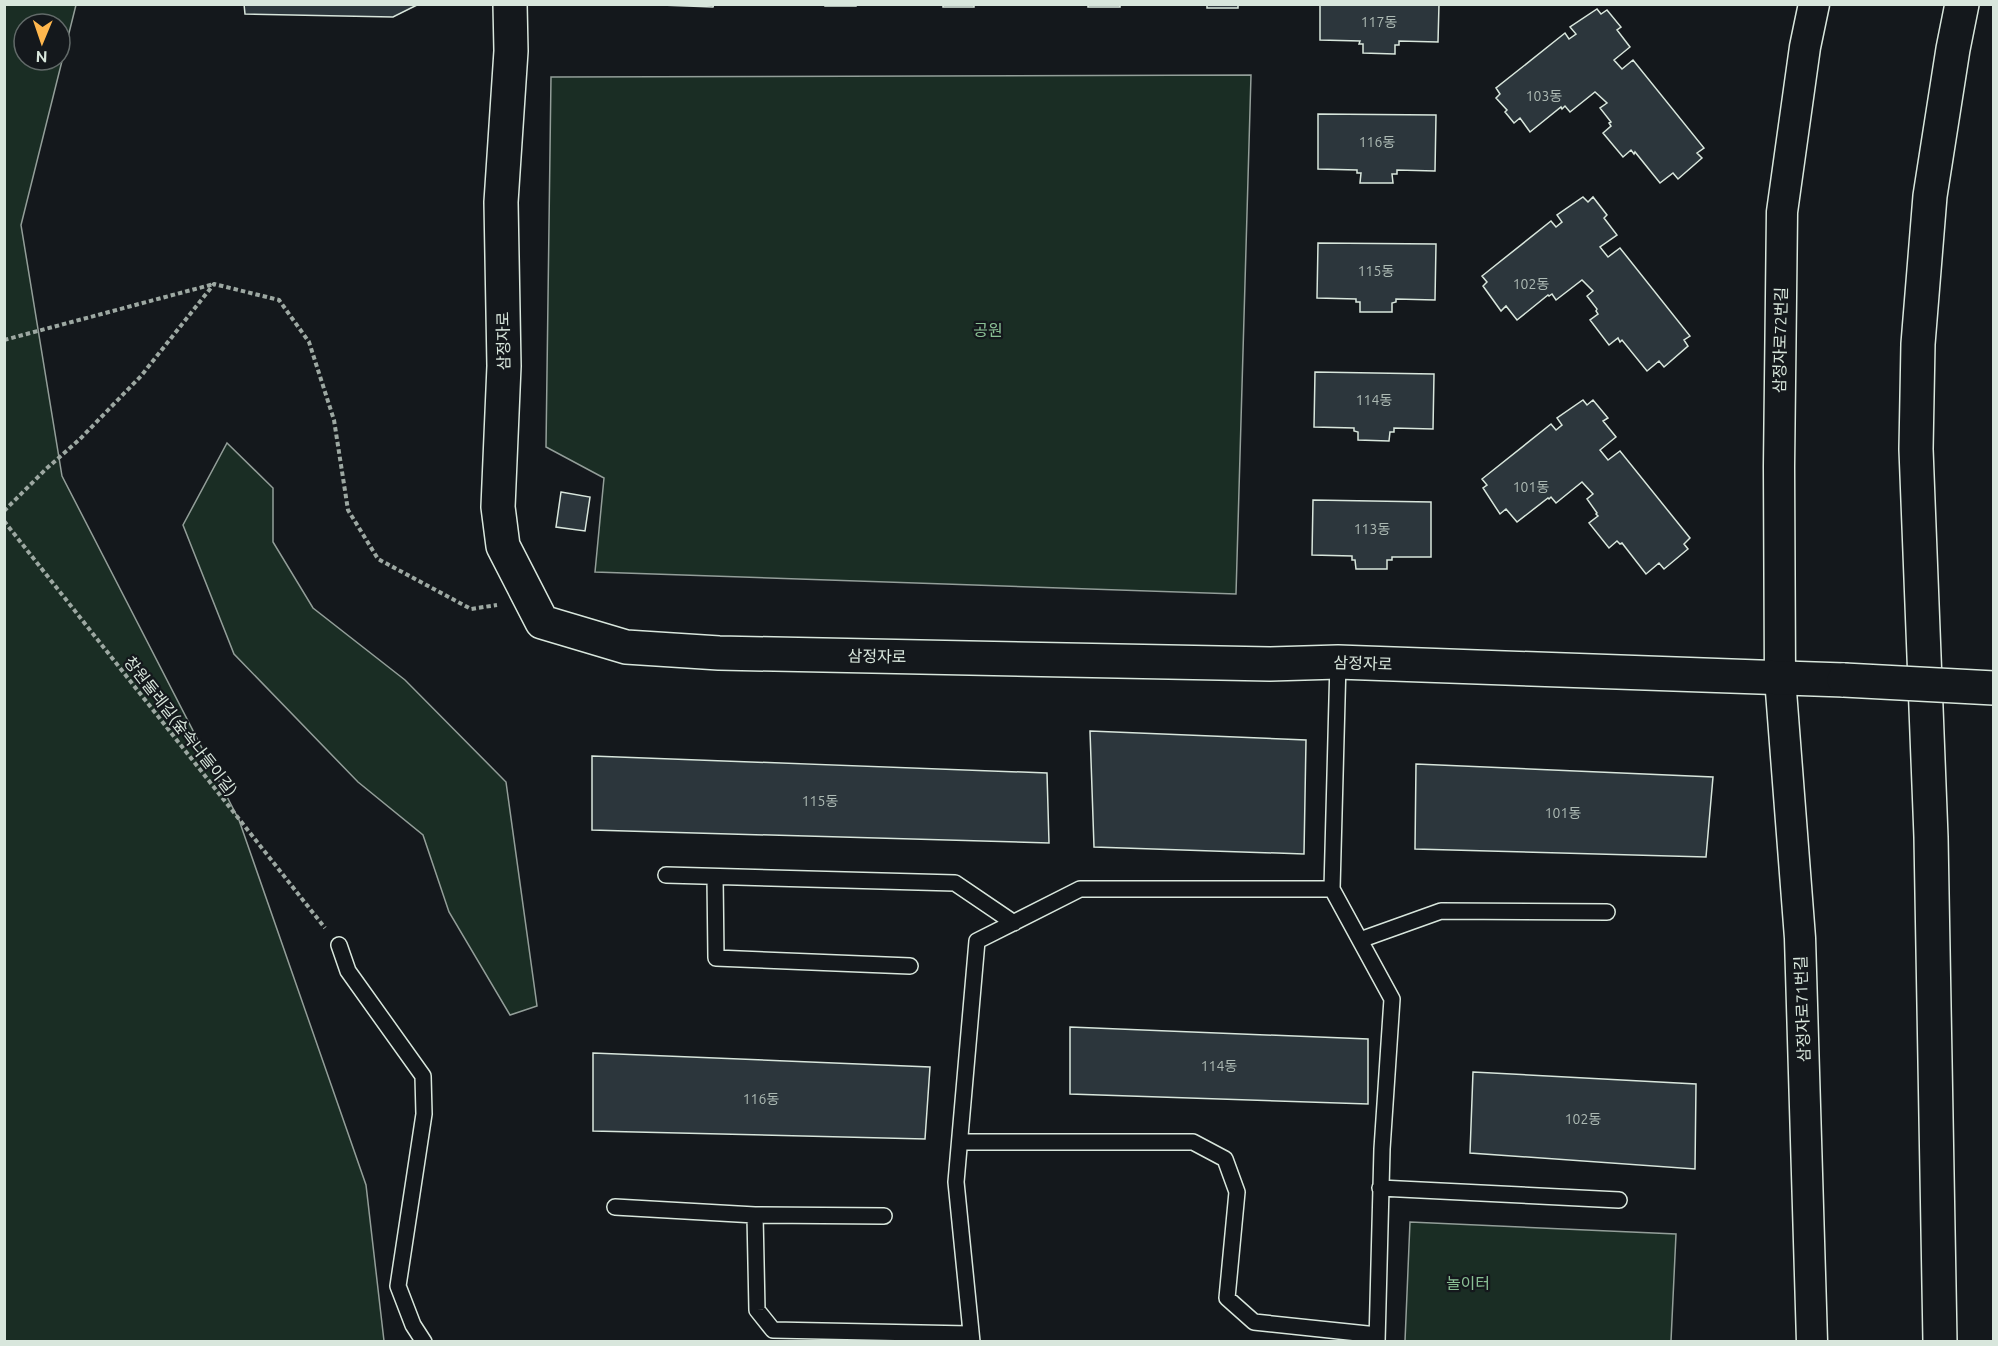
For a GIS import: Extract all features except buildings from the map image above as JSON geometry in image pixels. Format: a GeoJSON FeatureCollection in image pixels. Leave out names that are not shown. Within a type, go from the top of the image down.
{"type":"FeatureCollection","features":[{"type":"Feature","properties":{"kind":"main road","name":"삼정자로"},"geometry":{"type":"LineString","coordinates":[[510,4],[511,51],[501,202],[504,366],[498,507],[503,546],[542,622],[626,647],[731,653],[1270,664],[1338,662],[1844,680],[1994,688]]}},
{"type":"Feature","properties":{"kind":"main road"},"geometry":{"type":"LineString","coordinates":[[1940,1341],[1931,837],[1916,449],[1918,344],[1930,196],[1962,4]]}},
{"type":"Feature","properties":{"kind":"street","name":"삼정자로72번길"},"geometry":{"type":"LineString","coordinates":[[1780,678],[1779,467],[1782,212],[1805,47],[1814,4]]}},
{"type":"Feature","properties":{"kind":"street","name":"삼정자로71번길"},"geometry":{"type":"LineString","coordinates":[[1780,678],[1800,938],[1812,1341]]}},
{"type":"Feature","properties":{"kind":"lane"},"geometry":{"type":"LineString","coordinates":[[960,1142],[1193,1142],[1225,1159],[1237,1192],[1227,1298],[1254,1322],[1377,1338],[1380,1188],[1392,999],[1332,889],[1338,662]]}},
{"type":"Feature","properties":{"kind":"lane"},"geometry":{"type":"LineString","coordinates":[[666,875],[955,883],[1014,923]]}},
{"type":"Feature","properties":{"kind":"lane"},"geometry":{"type":"LineString","coordinates":[[715,877],[716,958],[910,966]]}},
{"type":"Feature","properties":{"kind":"lane"},"geometry":{"type":"LineString","coordinates":[[755,1215],[757,1310],[772,1330],[970,1338],[956,1182],[977,941],[1080,889],[1332,889]]}},
{"type":"Feature","properties":{"kind":"lane"},"geometry":{"type":"LineString","coordinates":[[1360,940],[1441,911],[1607,912]]}},
{"type":"Feature","properties":{"kind":"lane"},"geometry":{"type":"LineString","coordinates":[[339,945],[348,971],[423,1076],[424,1114],[398,1286],[413,1325],[424,1341]]}},
{"type":"Feature","properties":{"kind":"lane"},"geometry":{"type":"LineString","coordinates":[[1380,1188],[1619,1200]]}},
{"type":"Feature","properties":{"kind":"lane"},"geometry":{"type":"LineString","coordinates":[[615,1207],[755,1215],[884,1216]]}},
{"type":"Feature","properties":{"kind":"path"},"geometry":{"type":"LineString","coordinates":[[4,511],[80,439],[141,376],[214,284]]}},
{"type":"Feature","properties":{"kind":"path"},"geometry":{"type":"LineString","coordinates":[[4,340],[214,284],[279,300],[309,342],[334,420],[348,510],[378,559],[471,609],[531,601]]}},
{"type":"Feature","properties":{"kind":"path","name":"창원둘레길(숲속나들이길)"},"geometry":{"type":"LineString","coordinates":[[4,521],[339,945]]}},
{"type":"Feature","properties":{"kind":"green space"},"geometry":{"type":"Polygon","coordinates":[[[5,4],[76,5],[72,21],[72,12],[12,12],[12,72],[59,72],[21,225],[62,476],[239,820],[366,1185],[384,1341],[5,1341],[5,4]]]}},
{"type":"Feature","properties":{"kind":"green space","name":"공원"},"geometry":{"type":"Polygon","coordinates":[[[1251,75],[1236,594],[595,572],[604,478],[546,447],[551,77],[1251,75]]]}},
{"type":"Feature","properties":{"kind":"green space"},"geometry":{"type":"Polygon","coordinates":[[[227,443],[273,488],[273,542],[313,608],[405,680],[506,782],[537,1006],[510,1015],[449,912],[423,835],[358,782],[234,654],[183,525],[227,443]]]}},
{"type":"Feature","properties":{"kind":"green space","name":"놀이터"},"geometry":{"type":"Polygon","coordinates":[[[1410,1222],[1676,1234],[1671,1341],[1405,1341],[1410,1222]]]}}]}
